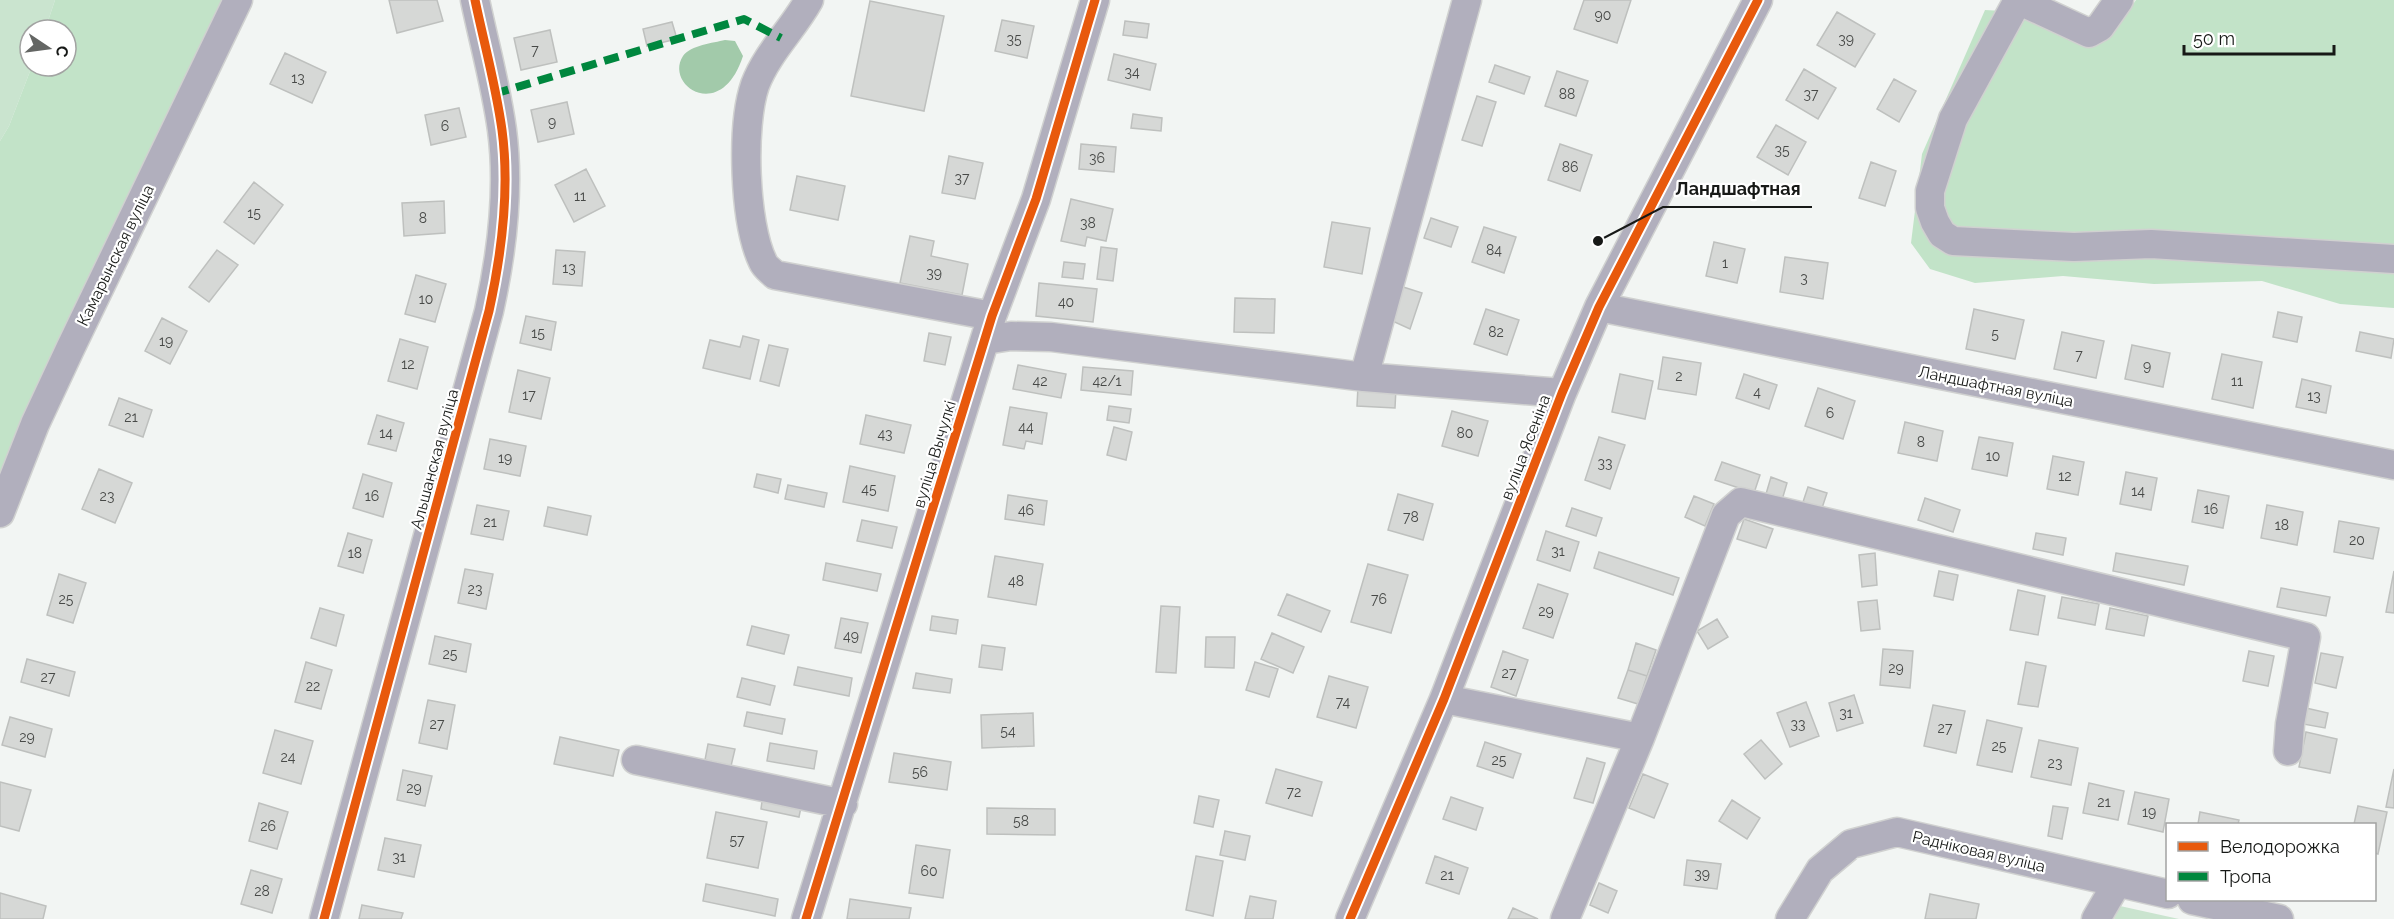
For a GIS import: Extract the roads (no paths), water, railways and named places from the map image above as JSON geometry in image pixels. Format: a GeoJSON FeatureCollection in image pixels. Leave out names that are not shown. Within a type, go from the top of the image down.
{"type":"FeatureCollection","features":[{"type":"Feature","properties":{"kind":"street","name":"Камарынская вуліца"},"geometry":{"type":"LineString","coordinates":[[0,513],[36,424],[70,349],[238,0]]}},
{"type":"Feature","properties":{"kind":"street","name":"Альшанская вуліца"},"geometry":{"type":"LineString","coordinates":[[324,919],[489,311],[501,255],[504,191],[502,130],[475,0]]}},
{"type":"Feature","properties":{"kind":"street","name":"вуліца Вычулкі"},"geometry":{"type":"LineString","coordinates":[[806,919],[988,328],[1036,199],[1095,0]]}},
{"type":"Feature","properties":{"kind":"street"},"geometry":{"type":"LineString","coordinates":[[1365,377],[1467,0]]}},
{"type":"Feature","properties":{"kind":"street","name":"вуліца Ясеніна"},"geometry":{"type":"LineString","coordinates":[[1350,919],[1444,699],[1562,393],[1599,307],[1758,0]]}},
{"type":"Feature","properties":{"kind":"street"},"geometry":{"type":"LineString","coordinates":[[2119,0],[2100,27],[2089,33],[2025,3],[2016,4],[1953,119],[1933,181],[1930,191],[1930,208],[1942,234],[1953,241],[1964,242],[2074,247],[2151,244],[2394,259]]}},
{"type":"Feature","properties":{"kind":"street"},"geometry":{"type":"LineString","coordinates":[[803,2],[756,85],[748,124],[748,200],[755,240],[764,264],[775,275],[988,328],[1011,336],[1051,337],[1365,377],[1562,393]]}},
{"type":"Feature","properties":{"kind":"street","name":"Ландшафтная вуліца"},"geometry":{"type":"LineString","coordinates":[[1599,307],[2394,465]]}},
{"type":"Feature","properties":{"kind":"street"},"geometry":{"type":"LineString","coordinates":[[1565,919],[1640,738],[1726,515],[1741,502],[2306,638],[2290,724],[2288,751]]}},
{"type":"Feature","properties":{"kind":"street"},"geometry":{"type":"LineString","coordinates":[[1444,699],[1640,738]]}},
{"type":"Feature","properties":{"kind":"street"},"geometry":{"type":"LineString","coordinates":[[636,760],[843,804]]}},
{"type":"Feature","properties":{"kind":"street","name":"Радніковая вуліца"},"geometry":{"type":"LineString","coordinates":[[1790,919],[1820,870],[1827,863],[1851,844],[1897,832],[2166,894]]}},
{"type":"Feature","properties":{"kind":"street"},"geometry":{"type":"LineString","coordinates":[[2096,919],[2117,883]]}},
{"type":"Feature","properties":{"kind":"street"},"geometry":{"type":"LineString","coordinates":[[2197,901],[2279,919]]}},
{"type":"Feature","properties":{"kind":"place","name":"Ландшафтная"},"geometry":{"type":"Point","coordinates":[1598,241]}}]}
